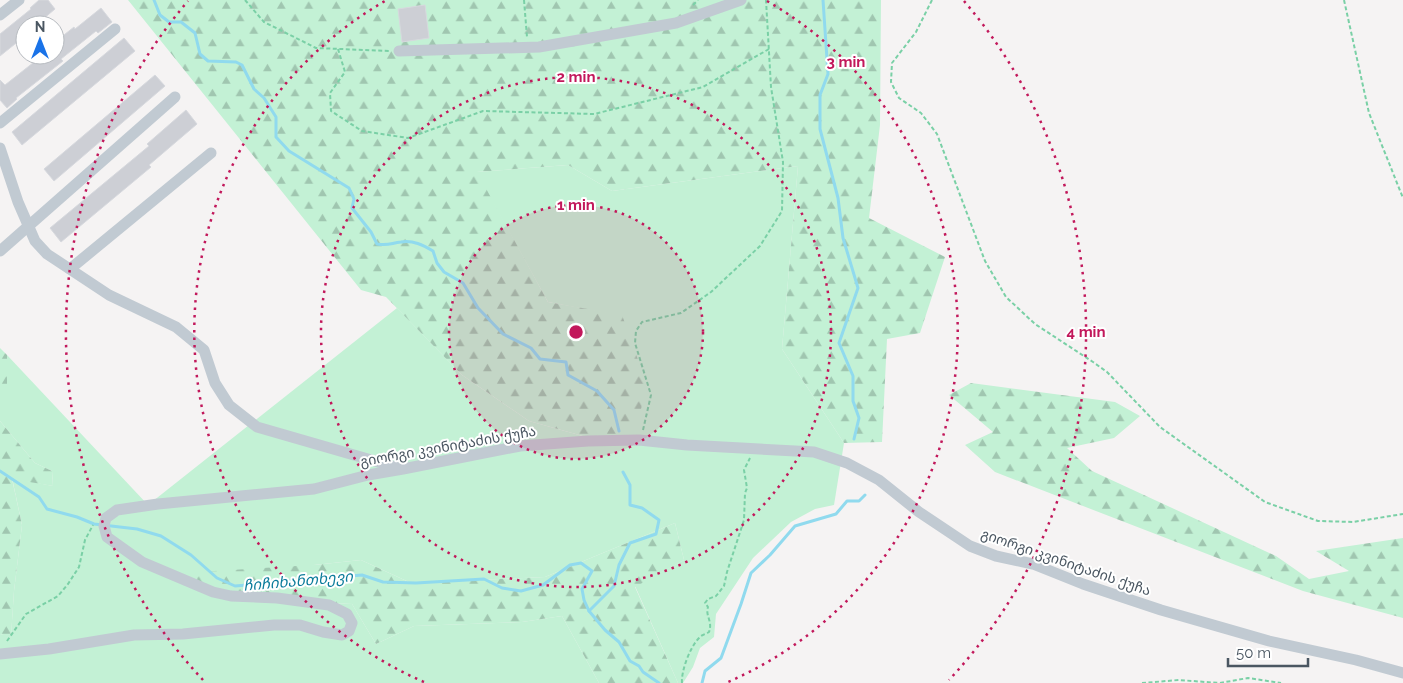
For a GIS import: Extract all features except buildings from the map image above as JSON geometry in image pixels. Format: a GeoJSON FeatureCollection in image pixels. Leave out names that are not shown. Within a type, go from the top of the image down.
{"type":"FeatureCollection","features":[{"type":"Feature","properties":{"kind":"street"},"geometry":{"type":"LineString","coordinates":[[0,15],[19,0]]}},
{"type":"Feature","properties":{"kind":"street"},"geometry":{"type":"LineString","coordinates":[[399,51],[539,47],[676,23],[741,0]]}},
{"type":"Feature","properties":{"kind":"street"},"geometry":{"type":"LineString","coordinates":[[0,124],[115,29]]}},
{"type":"Feature","properties":{"kind":"street"},"geometry":{"type":"LineString","coordinates":[[0,251],[175,97]]}},
{"type":"Feature","properties":{"kind":"street"},"geometry":{"type":"LineString","coordinates":[[0,148],[18,202],[35,241],[47,254],[70,270],[109,295],[176,327],[204,350],[215,383],[229,406],[257,427],[403,470]]}},
{"type":"Feature","properties":{"kind":"street"},"geometry":{"type":"LineString","coordinates":[[70,270],[211,153]]}},
{"type":"Feature","properties":{"kind":"street","name":"გიორგი კვინიტაძის ქუჩა"},"geometry":{"type":"LineString","coordinates":[[106,518],[117,510],[158,504],[314,489],[368,475],[403,470],[520,446],[588,441],[639,440],[687,445],[814,452],[847,464],[879,480],[919,512],[970,546],[996,556],[1033,564],[1083,584],[1169,613],[1269,641],[1356,660],[1403,673]]}},
{"type":"Feature","properties":{"kind":"street"},"geometry":{"type":"LineString","coordinates":[[3,649],[49,649],[134,635],[183,634],[274,625],[300,625],[342,635],[349,631],[352,623],[347,614],[329,605],[277,598],[231,596],[213,592],[142,562],[106,537],[104,526],[106,518]]}},
{"type":"Feature","properties":{"kind":"path"},"geometry":{"type":"LineString","coordinates":[[245,0],[264,22],[316,48],[399,51]]}},
{"type":"Feature","properties":{"kind":"path"},"geometry":{"type":"LineString","coordinates":[[524,0],[527,47]]}},
{"type":"Feature","properties":{"kind":"path"},"geometry":{"type":"LineString","coordinates":[[639,440],[646,421],[650,395],[635,343],[636,331],[642,322],[681,314],[711,292],[760,246],[782,211],[783,162],[771,87],[766,0]]}},
{"type":"Feature","properties":{"kind":"path"},"geometry":{"type":"LineString","coordinates":[[932,0],[916,32],[892,63],[891,82],[899,98],[921,113],[937,134],[984,261],[1006,297],[1036,324],[1106,372],[1160,427],[1264,502],[1318,522],[1353,522],[1403,514]]}},
{"type":"Feature","properties":{"kind":"path"},"geometry":{"type":"LineString","coordinates":[[1344,0],[1369,114],[1403,198]]}},
{"type":"Feature","properties":{"kind":"path"},"geometry":{"type":"LineString","coordinates":[[338,49],[344,72],[330,93],[331,111],[362,131],[408,138],[483,111],[594,114],[704,87],[769,49]]}},
{"type":"Feature","properties":{"kind":"path"},"geometry":{"type":"LineString","coordinates":[[682,683],[684,667],[692,648],[700,637],[709,632],[712,626],[706,611],[708,606],[705,603],[708,599],[716,596],[724,586],[744,520],[744,493],[747,488],[744,480],[744,470],[756,448]]}},
{"type":"Feature","properties":{"kind":"path"},"geometry":{"type":"LineString","coordinates":[[3,649],[26,614],[58,596],[68,584],[79,567],[85,540],[94,524],[106,518]]}},
{"type":"Feature","properties":{"kind":"path"},"geometry":{"type":"LineString","coordinates":[[1142,683],[1179,680],[1220,683],[1248,678],[1281,683]]}},
{"type":"Feature","properties":{"kind":"green space"},"geometry":{"type":"Polygon","coordinates":[[[128,0],[881,0],[880,125],[869,218],[945,257],[920,333],[887,339],[882,442],[844,443],[782,349],[798,166],[612,191],[568,165],[477,172],[548,302],[622,315],[647,385],[637,425],[608,443],[529,421],[462,375],[386,297],[361,290],[128,0]]]}},
{"type":"Feature","properties":{"kind":"green space"},"geometry":{"type":"Polygon","coordinates":[[[568,165],[612,191],[798,166],[782,349],[844,443],[834,505],[815,509],[791,522],[753,558],[716,614],[714,637],[700,648],[693,667],[683,683],[678,683],[635,586],[684,560],[675,523],[545,577],[411,583],[361,560],[314,565],[240,599],[352,604],[376,644],[414,626],[522,622],[562,616],[599,683],[0,683],[0,634],[11,636],[22,525],[12,478],[53,486],[52,471],[35,463],[0,421],[0,395],[7,394],[7,355],[148,505],[397,308],[462,375],[529,421],[608,443],[622,316],[548,302],[476,172],[568,165]]]}},
{"type":"Feature","properties":{"kind":"green space"},"geometry":{"type":"Polygon","coordinates":[[[0,348],[7,355],[7,395],[0,395],[0,348]]]}},
{"type":"Feature","properties":{"kind":"green space"},"geometry":{"type":"Polygon","coordinates":[[[971,383],[1115,402],[1140,416],[1114,438],[1067,448],[1092,471],[1276,556],[1309,579],[1349,571],[1316,551],[1403,538],[1403,618],[1303,591],[995,472],[965,445],[993,432],[949,395],[971,383]]]}},
{"type":"Feature","properties":{"kind":"green space"},"geometry":{"type":"Polygon","coordinates":[[[0,421],[35,463],[52,471],[53,486],[12,479],[22,525],[14,591],[11,637],[0,634],[0,421]]]}},
{"type":"Feature","properties":{"kind":"green space"},"geometry":{"type":"Polygon","coordinates":[[[675,523],[684,560],[635,587],[678,683],[599,683],[562,616],[522,622],[414,626],[376,644],[352,604],[240,599],[181,573],[314,565],[361,560],[411,583],[545,577],[675,523]]]}},
{"type":"Feature","properties":{"kind":"waterway"},"geometry":{"type":"LineString","coordinates":[[154,0],[160,15],[169,22],[181,22],[195,33],[200,54],[208,61],[236,62],[242,65],[254,89],[264,98],[276,117],[276,137],[289,151],[349,188],[354,199],[352,208],[371,232],[377,244],[387,245],[414,242],[433,251],[437,263],[444,272],[463,283],[478,308],[503,334],[531,348],[540,359],[566,362],[568,375],[597,391],[614,410],[619,431]]}},
{"type":"Feature","properties":{"kind":"waterway"},"geometry":{"type":"LineString","coordinates":[[823,0],[828,74],[820,95],[820,129],[838,198],[843,238],[858,288],[839,343],[853,376],[853,401],[859,418],[854,439]]}},
{"type":"Feature","properties":{"kind":"waterway","name":"ჩიჩიხანთხევი"},"geometry":{"type":"LineString","coordinates":[[0,471],[39,497],[47,509],[94,524],[137,529],[161,536],[191,555],[217,578],[235,586],[362,575],[383,582],[416,583],[484,579],[502,588],[521,591],[543,585],[570,565],[581,563],[592,571],[582,589],[589,611],[605,630],[619,642],[630,661],[659,683]]}},
{"type":"Feature","properties":{"kind":"waterway"},"geometry":{"type":"LineString","coordinates":[[589,611],[614,586],[619,565],[630,543],[656,534],[659,520],[642,508],[630,505],[630,485],[623,472]]}},
{"type":"Feature","properties":{"kind":"waterway"},"geometry":{"type":"LineString","coordinates":[[702,683],[705,671],[721,658],[751,573],[770,555],[795,526],[836,514],[847,501],[859,501],[865,495]]}}]}
